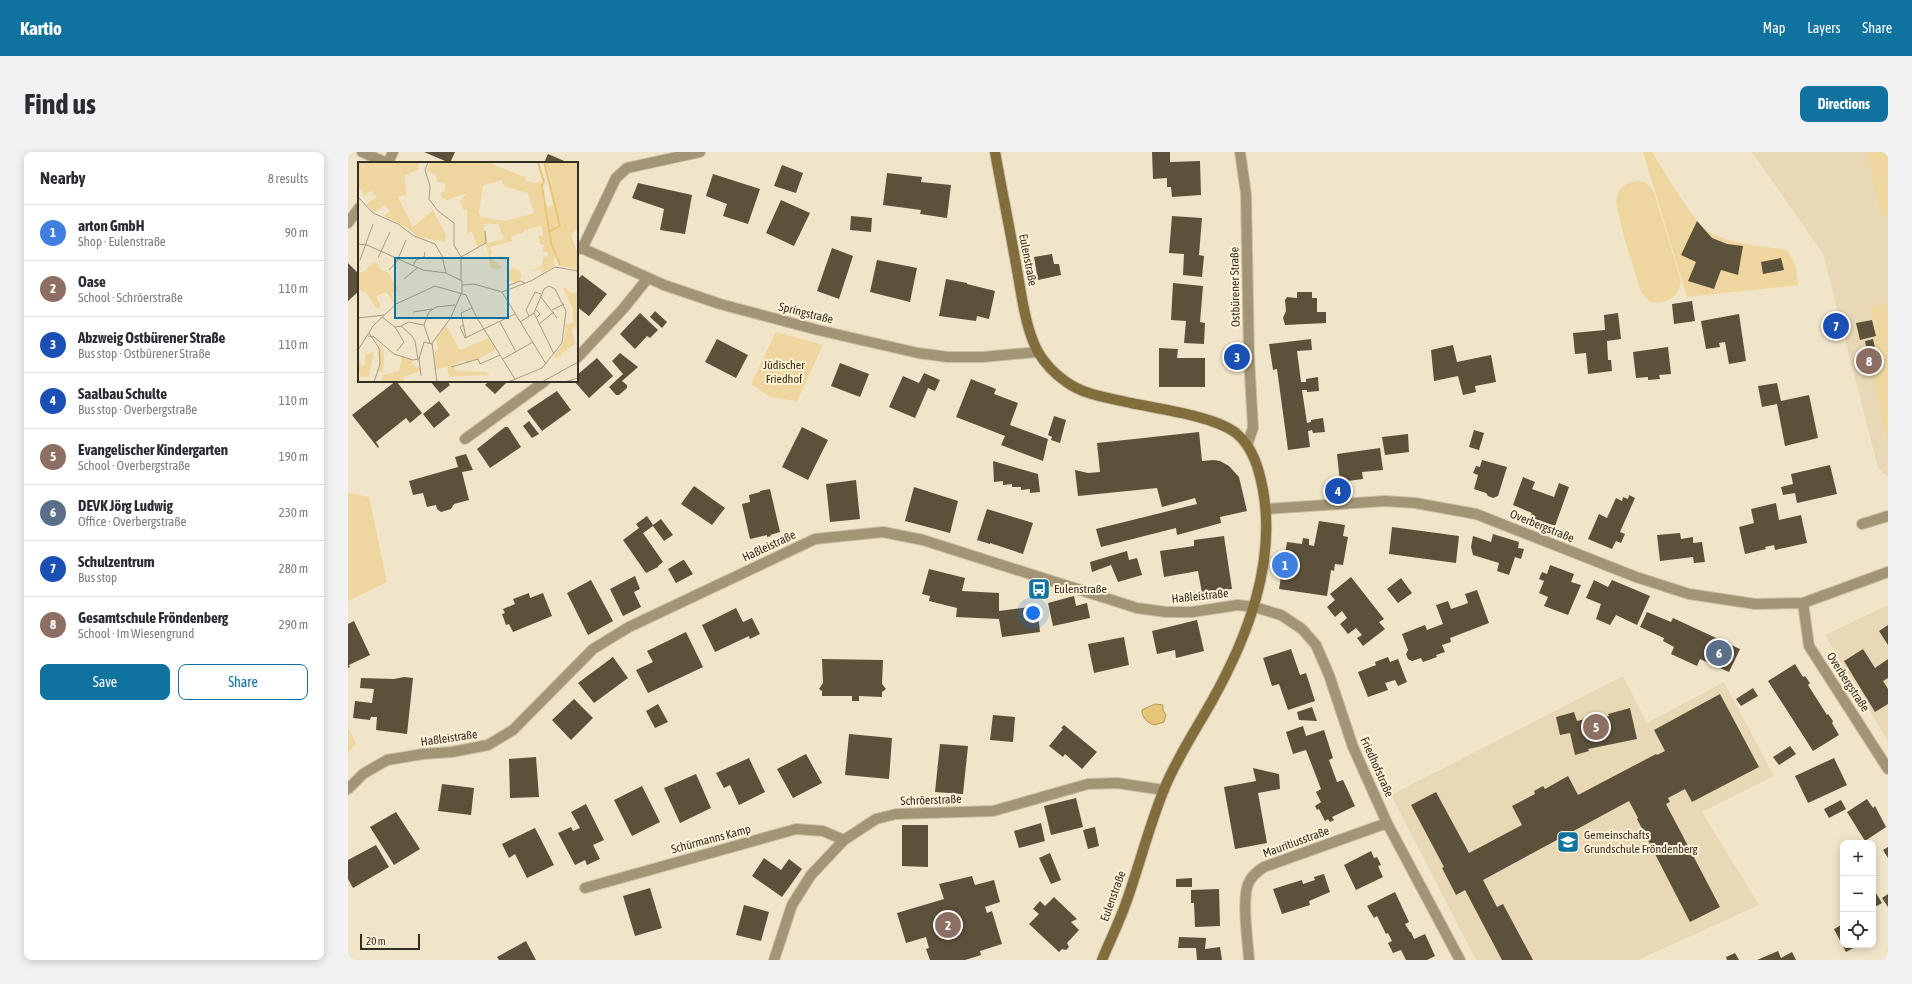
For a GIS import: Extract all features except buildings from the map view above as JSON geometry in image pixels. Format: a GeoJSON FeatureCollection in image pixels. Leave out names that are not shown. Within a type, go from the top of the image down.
{"type":"FeatureCollection","features":[{"type":"Feature","properties":{"kind":"main road","name":"Eulenstraße"},"geometry":{"type":"LineString","coordinates":[[995,152],[1027,322],[1038,352],[1066,382],[1096,395],[1207,420],[1235,432],[1248,446],[1260,473],[1266,509],[1266,543],[1262,571],[1254,607],[1239,645],[1214,697],[1174,766],[1164,790],[1127,902],[1102,960]]}},
{"type":"Feature","properties":{"kind":"street"},"geometry":{"type":"LineString","coordinates":[[362,152],[386,162]]}},
{"type":"Feature","properties":{"kind":"street"},"geometry":{"type":"LineString","coordinates":[[388,162],[393,152]]}},
{"type":"Feature","properties":{"kind":"street"},"geometry":{"type":"LineString","coordinates":[[580,247],[616,178],[627,168],[700,152]]}},
{"type":"Feature","properties":{"kind":"street","name":"Ostbürener Straße"},"geometry":{"type":"LineString","coordinates":[[1240,152],[1246,194],[1249,357],[1253,428],[1248,446]]}},
{"type":"Feature","properties":{"kind":"street"},"geometry":{"type":"LineString","coordinates":[[348,223],[358,209]]}},
{"type":"Feature","properties":{"kind":"street","name":"Springstraße"},"geometry":{"type":"LineString","coordinates":[[580,247],[648,278],[720,304],[818,330],[918,353],[948,357],[983,357],[1038,352]]}},
{"type":"Feature","properties":{"kind":"street"},"geometry":{"type":"LineString","coordinates":[[578,357],[623,310],[648,278]]}},
{"type":"Feature","properties":{"kind":"street"},"geometry":{"type":"LineString","coordinates":[[466,439],[544,382]]}},
{"type":"Feature","properties":{"kind":"street","name":"Overbergstraße"},"geometry":{"type":"LineString","coordinates":[[1266,509],[1385,501],[1422,504],[1476,514],[1636,577],[1689,594],[1755,604],[1803,603],[1888,572]]}},
{"type":"Feature","properties":{"kind":"street"},"geometry":{"type":"LineString","coordinates":[[1862,524],[1888,516]]}},
{"type":"Feature","properties":{"kind":"street","name":"Haßleistraße"},"geometry":{"type":"LineString","coordinates":[[348,789],[363,774],[387,760],[423,754],[452,752],[488,745],[513,730],[593,649],[629,627],[816,539],[883,532],[923,540],[1137,608],[1166,612],[1192,612],[1238,605],[1254,607]]}},
{"type":"Feature","properties":{"kind":"street","name":"Overbergstraße"},"geometry":{"type":"LineString","coordinates":[[1803,603],[1809,646],[1888,769]]}},
{"type":"Feature","properties":{"kind":"street","name":"Friedhofstraße"},"geometry":{"type":"LineString","coordinates":[[1254,607],[1281,615],[1302,629],[1316,645],[1330,675],[1353,747],[1387,823],[1460,960]]}},
{"type":"Feature","properties":{"kind":"street","name":"Schröerstraße"},"geometry":{"type":"LineString","coordinates":[[774,960],[792,905],[811,875],[844,840],[876,819],[896,814],[993,811],[1088,784],[1117,783],[1164,790]]}},
{"type":"Feature","properties":{"kind":"street","name":"Mauritiusstraße"},"geometry":{"type":"LineString","coordinates":[[1249,960],[1245,896],[1248,883],[1255,873],[1264,867],[1387,823]]}},
{"type":"Feature","properties":{"kind":"street","name":"Schürmanns Kamp"},"geometry":{"type":"LineString","coordinates":[[584,888],[796,829],[823,831],[844,840]]}},
{"type":"Feature","properties":{"kind":"shaded area"},"geometry":{"type":"Polygon","coordinates":[[[1752,152],[1888,152],[1888,477],[1878,468],[1823,254],[1752,152]]]}},
{"type":"Feature","properties":{"kind":"shaded area"},"geometry":{"type":"Polygon","coordinates":[[[1888,605],[1888,741],[1825,635],[1888,605]]]}},
{"type":"Feature","properties":{"kind":"shaded area","name":"Gemeinschafts Grundschule Fröndenberg"},"geometry":{"type":"Polygon","coordinates":[[[1623,676],[1647,723],[1724,682],[1774,776],[1702,812],[1759,905],[1638,960],[1476,960],[1391,795],[1623,676]]]}},
{"type":"Feature","properties":{"kind":"shaded area"},"geometry":{"type":"Polygon","coordinates":[[[1155,704],[1163,705],[1163,710],[1166,715],[1164,722],[1154,725],[1145,719],[1142,710],[1155,704]]]}},
{"type":"Feature","properties":{"kind":"green space"},"geometry":{"type":"Polygon","coordinates":[[[1643,152],[1652,152],[1687,208],[1695,219],[1709,232],[1728,240],[1787,250],[1796,265],[1798,285],[1687,297],[1643,152]]]}},
{"type":"Feature","properties":{"kind":"green space"},"geometry":{"type":"Polygon","coordinates":[[[1867,152],[1888,152],[1888,215],[1881,217],[1867,152]]]}},
{"type":"Feature","properties":{"kind":"green space"},"geometry":{"type":"Polygon","coordinates":[[[1638,181],[1645,182],[1653,190],[1681,281],[1680,287],[1674,296],[1671,299],[1662,302],[1650,302],[1641,292],[1618,214],[1618,192],[1628,183],[1638,181]]]}},
{"type":"Feature","properties":{"kind":"green space"},"geometry":{"type":"Polygon","coordinates":[[[1888,302],[1888,443],[1871,368],[1879,366],[1873,339],[1877,338],[1870,307],[1888,302]]]}},
{"type":"Feature","properties":{"kind":"green space","name":"Jüdischer Friedhof"},"geometry":{"type":"Polygon","coordinates":[[[776,332],[823,345],[797,401],[770,397],[751,384],[776,332]]]}},
{"type":"Feature","properties":{"kind":"green space"},"geometry":{"type":"Polygon","coordinates":[[[348,493],[369,497],[387,582],[348,601],[348,493]]]}},
{"type":"Feature","properties":{"kind":"green space"},"geometry":{"type":"Polygon","coordinates":[[[348,726],[356,744],[348,753],[348,726]]]}},
{"type":"Feature","properties":{"kind":"place","name":"Schulzentrum"},"geometry":{"type":"Point","coordinates":[1836,326]}},
{"type":"Feature","properties":{"kind":"place","name":"Abzweig Ostbürener Straße"},"geometry":{"type":"Point","coordinates":[1237,357]}},
{"type":"Feature","properties":{"kind":"place","name":"Gesamtschule Fröndenberg"},"geometry":{"type":"Point","coordinates":[1869,361]}},
{"type":"Feature","properties":{"kind":"place","name":"Saalbau Schulte"},"geometry":{"type":"Point","coordinates":[1338,491]}},
{"type":"Feature","properties":{"kind":"place","name":"arton GmbH"},"geometry":{"type":"Point","coordinates":[1285,565]}},
{"type":"Feature","properties":{"kind":"place","name":"Eulenstraße"},"geometry":{"type":"Point","coordinates":[1039,589]}},
{"type":"Feature","properties":{"kind":"place","name":"DEVK Jörg Ludwig"},"geometry":{"type":"Point","coordinates":[1719,653]}},
{"type":"Feature","properties":{"kind":"place","name":"Evangelischer Kindergarten"},"geometry":{"type":"Point","coordinates":[1596,727]}},
{"type":"Feature","properties":{"kind":"place","name":"Gemeinschafts Grundschule Fröndenberg"},"geometry":{"type":"Point","coordinates":[1568,842]}},
{"type":"Feature","properties":{"kind":"place","name":"Oase"},"geometry":{"type":"Point","coordinates":[948,925]}}]}
